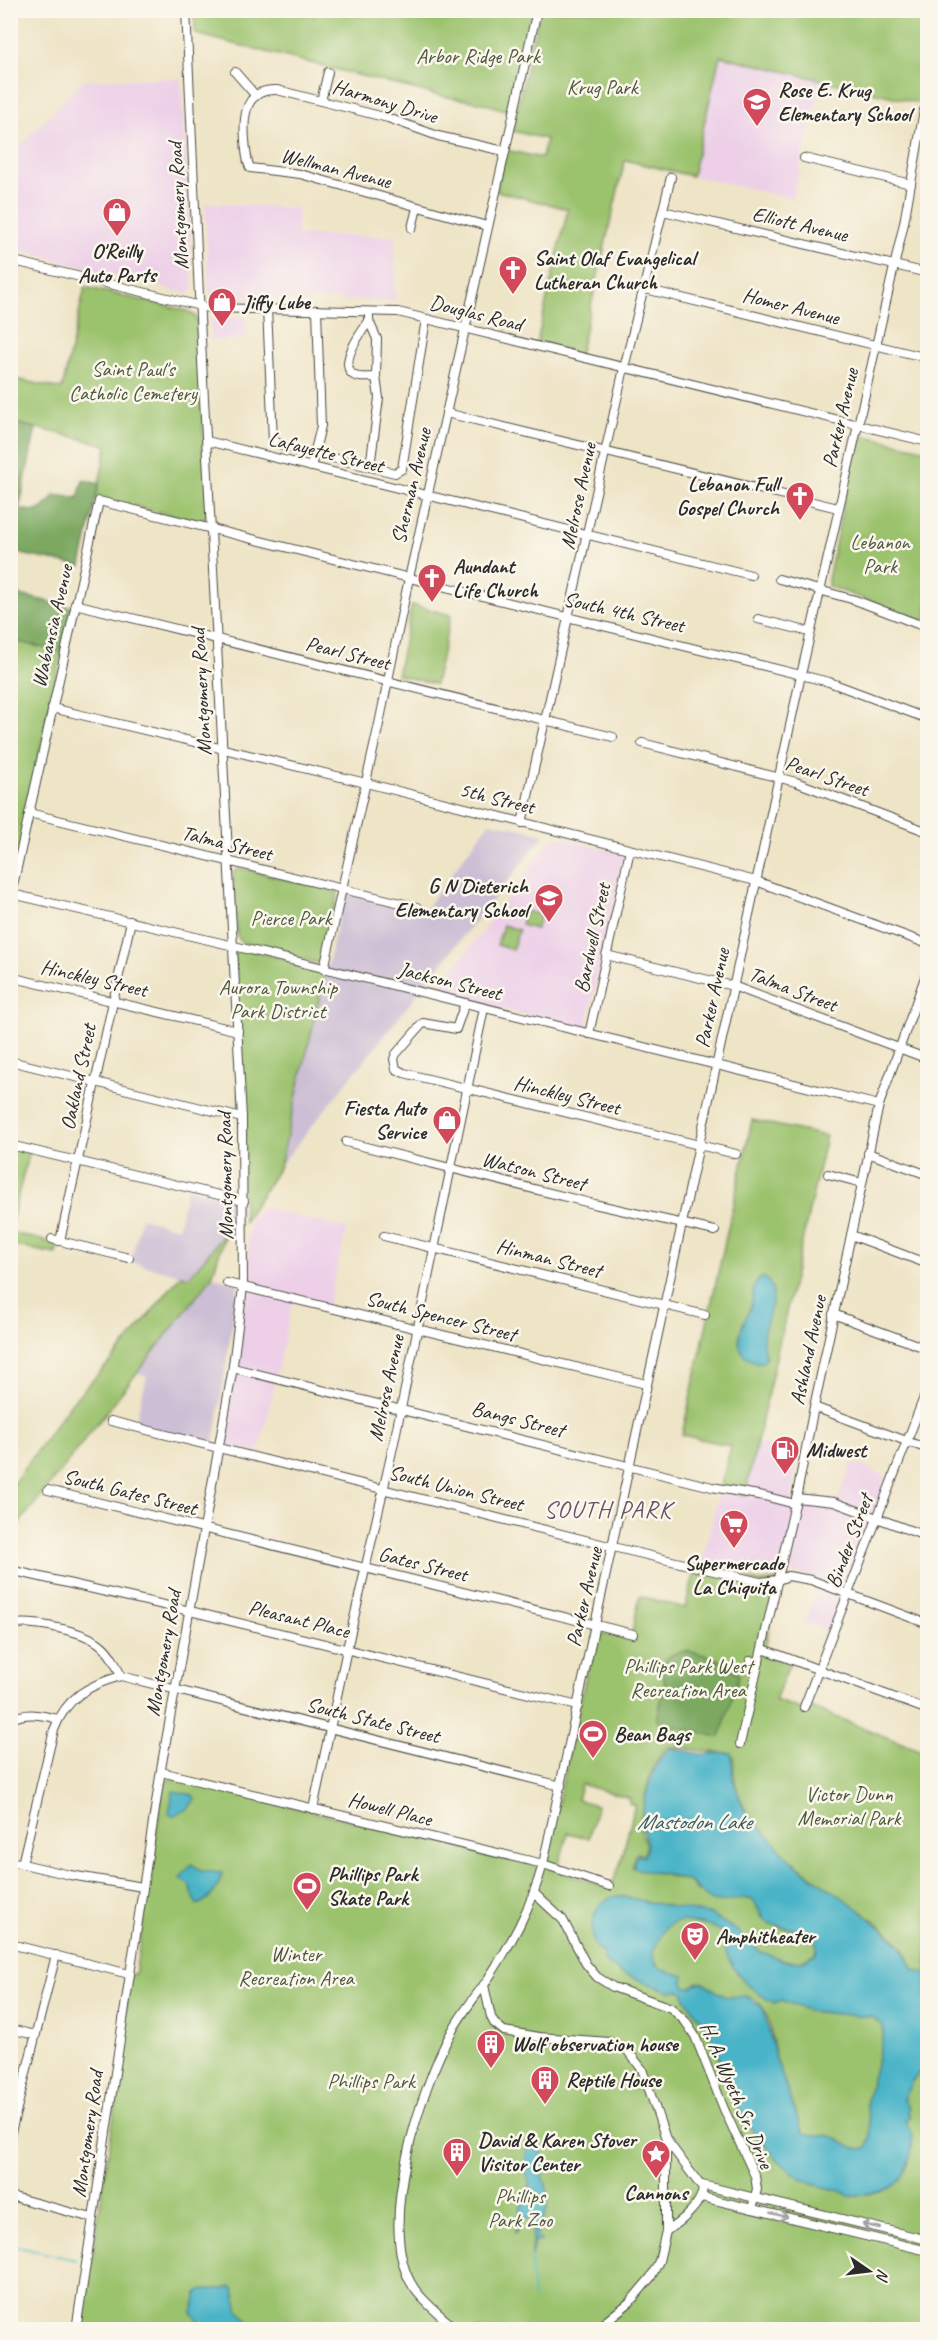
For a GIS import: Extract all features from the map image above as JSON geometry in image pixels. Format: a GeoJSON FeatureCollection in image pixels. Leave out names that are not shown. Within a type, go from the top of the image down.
{"type":"FeatureCollection","features":[{"type":"Feature","properties":{"kind":"street","name":"Montgomery Road"},"geometry":{"type":"LineString","coordinates":[[76,2330],[161,1772],[232,1368],[243,1287],[242,1118],[186,10]]}},
{"type":"Feature","properties":{"kind":"street","name":"Sherman Avenue"},"geometry":{"type":"LineString","coordinates":[[324,969],[487,226],[537,10]]}},
{"type":"Feature","properties":{"kind":"street"},"geometry":{"type":"LineString","coordinates":[[235,72],[256,96]]}},
{"type":"Feature","properties":{"kind":"street"},"geometry":{"type":"LineString","coordinates":[[321,101],[328,72]]}},
{"type":"Feature","properties":{"kind":"street","name":"Harmony Drive"},"geometry":{"type":"LineString","coordinates":[[256,96],[270,90],[277,90],[388,118],[438,136],[504,151]]}},
{"type":"Feature","properties":{"kind":"street","name":"Wellman Avenue"},"geometry":{"type":"LineString","coordinates":[[256,96],[246,109],[243,122],[250,168],[300,174],[487,226]]}},
{"type":"Feature","properties":{"kind":"street","name":"Parker Avenue"},"geometry":{"type":"LineString","coordinates":[[457,2330],[420,2295],[407,2274],[400,2240],[399,2198],[413,2135],[439,2059],[464,2010],[484,1985],[520,1927],[535,1894],[543,1864],[810,632],[894,265],[924,110]]}},
{"type":"Feature","properties":{"kind":"street"},"geometry":{"type":"LineString","coordinates":[[804,158],[911,184]]}},
{"type":"Feature","properties":{"kind":"street","name":"Melrose Avenue"},"geometry":{"type":"LineString","coordinates":[[522,823],[624,368],[671,177]]}},
{"type":"Feature","properties":{"kind":"street"},"geometry":{"type":"LineString","coordinates":[[412,228],[417,208]]}},
{"type":"Feature","properties":{"kind":"street","name":"Elliott Avenue"},"geometry":{"type":"LineString","coordinates":[[663,211],[927,273]]}},
{"type":"Feature","properties":{"kind":"street","name":"Douglas Road"},"geometry":{"type":"LineString","coordinates":[[10,260],[201,306],[398,312],[927,442]]}},
{"type":"Feature","properties":{"kind":"street","name":"Homer Avenue"},"geometry":{"type":"LineString","coordinates":[[645,290],[927,358]]}},
{"type":"Feature","properties":{"kind":"street"},"geometry":{"type":"LineString","coordinates":[[267,309],[273,441],[282,446],[395,473],[402,469],[426,319]]}},
{"type":"Feature","properties":{"kind":"street"},"geometry":{"type":"LineString","coordinates":[[311,466],[321,417],[316,310]]}},
{"type":"Feature","properties":{"kind":"street"},"geometry":{"type":"LineString","coordinates":[[369,312],[369,321],[376,339],[379,405],[370,467]]}},
{"type":"Feature","properties":{"kind":"street"},"geometry":{"type":"LineString","coordinates":[[369,321],[353,346],[350,370],[358,377],[376,377]]}},
{"type":"Feature","properties":{"kind":"street"},"geometry":{"type":"LineString","coordinates":[[446,413],[838,508]]}},
{"type":"Feature","properties":{"kind":"street","name":"Lafayette Street"},"geometry":{"type":"LineString","coordinates":[[207,441],[751,575]]}},
{"type":"Feature","properties":{"kind":"street","name":"South 4th Street"},"geometry":{"type":"LineString","coordinates":[[99,501],[829,682],[927,718]]}},
{"type":"Feature","properties":{"kind":"street","name":"Wabansia Avenue"},"geometry":{"type":"LineString","coordinates":[[11,896],[99,501]]}},
{"type":"Feature","properties":{"kind":"street"},"geometry":{"type":"LineString","coordinates":[[779,579],[820,589],[927,628]]}},
{"type":"Feature","properties":{"kind":"street","name":"Pearl Street"},"geometry":{"type":"LineString","coordinates":[[75,604],[614,737]]}},
{"type":"Feature","properties":{"kind":"street"},"geometry":{"type":"LineString","coordinates":[[758,619],[810,632]]}},
{"type":"Feature","properties":{"kind":"street","name":"5th Street"},"geometry":{"type":"LineString","coordinates":[[52,708],[366,783],[756,881],[927,944]]}},
{"type":"Feature","properties":{"kind":"street","name":"Pearl Street"},"geometry":{"type":"LineString","coordinates":[[642,743],[796,782],[927,832]]}},
{"type":"Feature","properties":{"kind":"street","name":"Talma Street"},"geometry":{"type":"LineString","coordinates":[[29,813],[417,907]]}},
{"type":"Feature","properties":{"kind":"street","name":"Bardwell Street"},"geometry":{"type":"LineString","coordinates":[[589,1034],[630,850]]}},
{"type":"Feature","properties":{"kind":"street","name":"Jackson Street"},"geometry":{"type":"LineString","coordinates":[[11,896],[131,921],[879,1105]]}},
{"type":"Feature","properties":{"kind":"street","name":"Oakland Street"},"geometry":{"type":"LineString","coordinates":[[129,1258],[56,1240],[78,1161],[131,921]]}},
{"type":"Feature","properties":{"kind":"street","name":"Talma Street"},"geometry":{"type":"LineString","coordinates":[[606,955],[733,986],[927,1059]]}},
{"type":"Feature","properties":{"kind":"street","name":"Ashland Avenue"},"geometry":{"type":"LineString","coordinates":[[740,1744],[796,1501],[833,1314],[879,1105],[927,969]]}},
{"type":"Feature","properties":{"kind":"street","name":"Hinckley Street"},"geometry":{"type":"LineString","coordinates":[[10,977],[238,1031]]}},
{"type":"Feature","properties":{"kind":"street","name":"Hinckley Street"},"geometry":{"type":"LineString","coordinates":[[465,1003],[456,1029],[423,1023],[396,1054],[394,1063],[396,1069],[467,1089],[736,1154]]}},
{"type":"Feature","properties":{"kind":"street","name":"Melrose Avenue"},"geometry":{"type":"LineString","coordinates":[[314,1809],[484,1008]]}},
{"type":"Feature","properties":{"kind":"street"},"geometry":{"type":"LineString","coordinates":[[10,1061],[242,1118]]}},
{"type":"Feature","properties":{"kind":"street","name":"Watson Street"},"geometry":{"type":"LineString","coordinates":[[346,1142],[594,1204],[715,1231]]}},
{"type":"Feature","properties":{"kind":"street"},"geometry":{"type":"LineString","coordinates":[[10,1145],[244,1201]]}},
{"type":"Feature","properties":{"kind":"street"},"geometry":{"type":"LineString","coordinates":[[868,1153],[927,1175]]}},
{"type":"Feature","properties":{"kind":"street"},"geometry":{"type":"LineString","coordinates":[[828,1173],[862,1183]]}},
{"type":"Feature","properties":{"kind":"street"},"geometry":{"type":"LineString","coordinates":[[851,1235],[927,1264]]}},
{"type":"Feature","properties":{"kind":"street","name":"Hinman Street"},"geometry":{"type":"LineString","coordinates":[[384,1236],[705,1315]]}},
{"type":"Feature","properties":{"kind":"street","name":"South Spencer Street"},"geometry":{"type":"LineString","coordinates":[[227,1283],[646,1384]]}},
{"type":"Feature","properties":{"kind":"street"},"geometry":{"type":"LineString","coordinates":[[833,1314],[927,1349]]}},
{"type":"Feature","properties":{"kind":"street","name":"Bangs Street"},"geometry":{"type":"LineString","coordinates":[[232,1368],[630,1466],[796,1501],[834,1502],[927,1538]]}},
{"type":"Feature","properties":{"kind":"street","name":"Binder Street"},"geometry":{"type":"LineString","coordinates":[[804,1707],[927,1387]]}},
{"type":"Feature","properties":{"kind":"street"},"geometry":{"type":"LineString","coordinates":[[814,1407],[927,1449]]}},
{"type":"Feature","properties":{"kind":"street","name":"South Union Street"},"geometry":{"type":"LineString","coordinates":[[111,1421],[760,1582],[794,1576],[822,1583],[927,1624]]}},
{"type":"Feature","properties":{"kind":"street","name":"South Gates Street"},"geometry":{"type":"LineString","coordinates":[[48,1490],[204,1528]]}},
{"type":"Feature","properties":{"kind":"street","name":"Gates Street"},"geometry":{"type":"LineString","coordinates":[[204,1528],[633,1634]]}},
{"type":"Feature","properties":{"kind":"street","name":"Pleasant Place"},"geometry":{"type":"LineString","coordinates":[[10,1570],[347,1648],[578,1706]]}},
{"type":"Feature","properties":{"kind":"street"},"geometry":{"type":"LineString","coordinates":[[10,1625],[36,1624],[94,1640],[109,1652],[121,1676],[84,1690],[69,1702],[58,1719],[22,1864]]}},
{"type":"Feature","properties":{"kind":"street"},"geometry":{"type":"LineString","coordinates":[[763,1649],[927,1710]]}},
{"type":"Feature","properties":{"kind":"street"},"geometry":{"type":"LineString","coordinates":[[750,1662],[759,1663]]}},
{"type":"Feature","properties":{"kind":"street","name":"South State Street"},"geometry":{"type":"LineString","coordinates":[[121,1676],[561,1786]]}},
{"type":"Feature","properties":{"kind":"street"},"geometry":{"type":"LineString","coordinates":[[10,1720],[35,1714],[58,1719]]}},
{"type":"Feature","properties":{"kind":"street","name":"Howell Place"},"geometry":{"type":"LineString","coordinates":[[161,1772],[543,1864],[609,1886]]}},
{"type":"Feature","properties":{"kind":"street"},"geometry":{"type":"LineString","coordinates":[[10,1861],[70,1875],[143,1887]]}},
{"type":"Feature","properties":{"kind":"street","name":"H. A. Wyeth Sr. Drive"},"geometry":{"type":"LineString","coordinates":[[535,1894],[562,1920],[586,1964],[597,1977],[613,1987],[671,2008],[685,2021],[695,2036],[723,2109],[755,2176],[757,2189],[752,2209]]}},
{"type":"Feature","properties":{"kind":"street"},"geometry":{"type":"LineString","coordinates":[[10,1944],[129,1974]]}},
{"type":"Feature","properties":{"kind":"street"},"geometry":{"type":"LineString","coordinates":[[10,2136],[13,2115],[56,1955]]}},
{"type":"Feature","properties":{"kind":"street"},"geometry":{"type":"LineString","coordinates":[[484,1985],[490,2017],[504,2031],[539,2037],[610,2042],[627,2050],[642,2069],[666,2139],[666,2231],[659,2261],[651,2277],[630,2302],[595,2330]]}},
{"type":"Feature","properties":{"kind":"street"},"geometry":{"type":"LineString","coordinates":[[10,2029],[35,2035]]}},
{"type":"Feature","properties":{"kind":"street"},"geometry":{"type":"LineString","coordinates":[[666,2139],[702,2185],[927,2240]]}},
{"type":"Feature","properties":{"kind":"street"},"geometry":{"type":"LineString","coordinates":[[666,2231],[685,2216],[702,2197],[702,2185]]}},
{"type":"Feature","properties":{"kind":"street"},"geometry":{"type":"LineString","coordinates":[[10,2196],[92,2218]]}},
{"type":"Feature","properties":{"kind":"street"},"geometry":{"type":"LineString","coordinates":[[702,2197],[927,2251]]}},
{"type":"Feature","properties":{"kind":"street"},"geometry":{"type":"LineString","coordinates":[[897,2244],[900,2233]]}},
{"type":"Feature","properties":{"kind":"shaded area","name":"Rose E. Krug Elementary School"},"geometry":{"type":"Polygon","coordinates":[[[720,56],[822,79],[792,198],[692,176],[720,56]]]}},
{"type":"Feature","properties":{"kind":"shaded area"},"geometry":{"type":"Polygon","coordinates":[[[181,78],[192,292],[188,294],[11,248],[11,155],[84,80],[181,78]]]}},
{"type":"Feature","properties":{"kind":"shaded area"},"geometry":{"type":"Polygon","coordinates":[[[205,203],[297,208],[297,235],[395,236],[395,301],[213,298],[209,295],[205,203]]]}},
{"type":"Feature","properties":{"kind":"shaded area"},"geometry":{"type":"Polygon","coordinates":[[[216,316],[246,317],[247,339],[211,340],[210,321],[216,316]]]}},
{"type":"Feature","properties":{"kind":"shaded area"},"geometry":{"type":"Polygon","coordinates":[[[490,822],[545,834],[280,1166],[345,892],[424,911],[490,822]]]}},
{"type":"Feature","properties":{"kind":"shaded area","name":"G N Dieterich Elementary School"},"geometry":{"type":"Polygon","coordinates":[[[555,836],[624,854],[586,1030],[436,992],[555,836]]]}},
{"type":"Feature","properties":{"kind":"shaded area"},"geometry":{"type":"Polygon","coordinates":[[[187,1188],[239,1201],[239,1216],[188,1277],[131,1262],[141,1218],[178,1228],[187,1188]]]}},
{"type":"Feature","properties":{"kind":"shaded area"},"geometry":{"type":"Polygon","coordinates":[[[262,1207],[347,1229],[327,1309],[293,1301],[259,1453],[223,1445],[248,1279],[249,1220],[262,1207]]]}},
{"type":"Feature","properties":{"kind":"shaded area"},"geometry":{"type":"Polygon","coordinates":[[[212,1277],[238,1283],[214,1444],[135,1424],[147,1376],[137,1373],[212,1277]]]}},
{"type":"Feature","properties":{"kind":"shaded area"},"geometry":{"type":"Polygon","coordinates":[[[757,1444],[800,1453],[791,1496],[838,1500],[852,1462],[888,1477],[830,1632],[805,1622],[821,1579],[790,1572],[766,1578],[702,1562],[720,1489],[745,1494],[757,1444]]]}},
{"type":"Feature","properties":{"kind":"green space","name":"Arbor Ridge Park"},"geometry":{"type":"Polygon","coordinates":[[[321,10],[350,11],[363,16],[365,10],[523,10],[536,13],[512,112],[479,102],[441,96],[195,34],[194,11],[307,11],[314,17],[321,10]]]}},
{"type":"Feature","properties":{"kind":"green space","name":"Krug Park"},"geometry":{"type":"Polygon","coordinates":[[[711,10],[721,13],[722,10],[927,11],[927,105],[720,56],[692,176],[625,160],[579,356],[536,346],[568,209],[496,191],[506,150],[542,158],[546,139],[512,131],[540,11],[711,10]]]}},
{"type":"Feature","properties":{"kind":"green space","name":"Saint Paul's Catholic Cemetery"},"geometry":{"type":"Polygon","coordinates":[[[85,287],[188,311],[195,316],[208,512],[204,520],[193,520],[96,498],[107,445],[11,422],[11,378],[62,389],[85,287]]]}},
{"type":"Feature","properties":{"kind":"green space"},"geometry":{"type":"Polygon","coordinates":[[[11,422],[36,428],[19,509],[30,511],[43,508],[54,495],[78,498],[83,480],[99,484],[81,566],[11,552],[11,422]]]}},
{"type":"Feature","properties":{"kind":"green space","name":"Lebanon Park"},"geometry":{"type":"Polygon","coordinates":[[[858,434],[927,450],[927,622],[828,586],[858,434]]]}},
{"type":"Feature","properties":{"kind":"green space"},"geometry":{"type":"Polygon","coordinates":[[[11,593],[72,607],[62,652],[11,640],[11,593]]]}},
{"type":"Feature","properties":{"kind":"green space"},"geometry":{"type":"Polygon","coordinates":[[[412,605],[451,615],[435,684],[397,675],[412,605]]]}},
{"type":"Feature","properties":{"kind":"green space"},"geometry":{"type":"Polygon","coordinates":[[[11,640],[62,652],[11,881],[11,846],[16,818],[10,817],[11,640]]]}},
{"type":"Feature","properties":{"kind":"green space","name":"Pierce Park"},"geometry":{"type":"Polygon","coordinates":[[[239,868],[336,891],[338,894],[321,962],[317,963],[241,942],[237,935],[233,873],[239,868]]]}},
{"type":"Feature","properties":{"kind":"green space"},"geometry":{"type":"Polygon","coordinates":[[[525,911],[541,915],[536,929],[521,925],[525,911]]]}},
{"type":"Feature","properties":{"kind":"green space"},"geometry":{"type":"Polygon","coordinates":[[[503,925],[519,930],[512,950],[497,945],[503,925]]]}},
{"type":"Feature","properties":{"kind":"green space","name":"Aurora Township Park District"},"geometry":{"type":"Polygon","coordinates":[[[234,946],[326,970],[280,1166],[244,1222],[234,946]]]}},
{"type":"Feature","properties":{"kind":"green space"},"geometry":{"type":"Polygon","coordinates":[[[752,1120],[826,1136],[745,1495],[720,1489],[731,1446],[682,1435],[752,1120]]]}},
{"type":"Feature","properties":{"kind":"green space"},"geometry":{"type":"Polygon","coordinates":[[[11,1146],[29,1151],[11,1224],[11,1146]]]}},
{"type":"Feature","properties":{"kind":"green space"},"geometry":{"type":"Polygon","coordinates":[[[10,1232],[58,1244],[56,1254],[11,1245],[10,1232]]]}},
{"type":"Feature","properties":{"kind":"green space"},"geometry":{"type":"Polygon","coordinates":[[[226,1232],[212,1277],[11,1534],[10,1488],[72,1402],[120,1351],[181,1275],[189,1277],[226,1232]]]}},
{"type":"Feature","properties":{"kind":"green space","name":"Phillips Park"},"geometry":{"type":"Polygon","coordinates":[[[698,1567],[760,1582],[778,1580],[764,1655],[790,1663],[775,1700],[806,1711],[808,1706],[927,1753],[927,1974],[914,1970],[902,1946],[880,1925],[796,1864],[770,1841],[749,1816],[736,1788],[734,1756],[730,1753],[667,1747],[650,1776],[640,1820],[645,1843],[644,1854],[635,1855],[632,1867],[690,1882],[696,1890],[754,1900],[762,1918],[780,1927],[811,1935],[818,1946],[815,1954],[798,1962],[783,1960],[759,1951],[728,1926],[724,1933],[730,1958],[740,1975],[775,2003],[782,2000],[809,2011],[871,2017],[883,2025],[882,2041],[867,2102],[869,2143],[866,2148],[860,2149],[826,2135],[808,2134],[802,2131],[777,2061],[770,2024],[764,2010],[756,2000],[747,1997],[722,1996],[698,1982],[684,1992],[685,1999],[708,2029],[738,2107],[770,2151],[802,2178],[818,2186],[841,2191],[849,2196],[880,2192],[898,2182],[910,2156],[910,2137],[905,2119],[908,2107],[903,2100],[912,2081],[927,2064],[927,2329],[81,2330],[128,2023],[124,2023],[129,1974],[135,1975],[164,1782],[171,1778],[544,1866],[595,1634],[602,1633],[630,1640],[640,1596],[685,1608],[698,1567]],[[581,1784],[577,1800],[597,1805],[589,1838],[568,1833],[557,1870],[599,1885],[613,1882],[620,1865],[635,1805],[629,1803],[630,1798],[581,1784]]]}},
{"type":"Feature","properties":{"kind":"green space","name":"Phillips Park West Recreation Area"},"geometry":{"type":"Polygon","coordinates":[[[687,1651],[722,1662],[739,1675],[721,1734],[718,1737],[660,1723],[657,1720],[665,1684],[661,1667],[671,1655],[687,1651]]]}},
{"type":"Feature","properties":{"kind":"water"},"geometry":{"type":"Polygon","coordinates":[[[761,1278],[765,1278],[771,1286],[773,1295],[764,1334],[763,1345],[766,1356],[763,1362],[754,1362],[742,1351],[739,1339],[751,1304],[754,1287],[761,1278]]]}},
{"type":"Feature","properties":{"kind":"water","name":"Mastodon Lake"},"geometry":{"type":"Polygon","coordinates":[[[671,1748],[701,1754],[732,1753],[733,1779],[748,1814],[793,1863],[856,1907],[900,1944],[914,1970],[927,1974],[927,2064],[912,2081],[903,2100],[910,2116],[905,2120],[912,2137],[911,2151],[904,2173],[890,2188],[875,2193],[849,2196],[841,2191],[813,2184],[790,2170],[770,2152],[752,2130],[738,2107],[708,2029],[685,1999],[684,1992],[679,1990],[671,1992],[621,1973],[604,1961],[604,1955],[596,1946],[592,1928],[596,1912],[605,1901],[620,1896],[712,1915],[736,1930],[759,1951],[790,1962],[805,1960],[817,1950],[812,1936],[805,1932],[766,1922],[753,1900],[743,1898],[723,1902],[712,1901],[687,1881],[674,1876],[633,1868],[635,1857],[640,1854],[643,1856],[645,1852],[646,1841],[642,1825],[644,1806],[654,1771],[665,1753],[671,1748]],[[683,1921],[667,1926],[653,1950],[656,1963],[664,1970],[684,1975],[683,1981],[686,1987],[702,1982],[726,1997],[746,1996],[763,2008],[776,2059],[802,2131],[808,2134],[826,2135],[852,2147],[866,2148],[870,2137],[867,2102],[882,2041],[883,2025],[871,2017],[809,2011],[782,2000],[775,2003],[767,1999],[745,1982],[734,1968],[725,1950],[724,1933],[708,1926],[683,1921]]]}},
{"type":"Feature","properties":{"kind":"water"},"geometry":{"type":"Polygon","coordinates":[[[173,1791],[193,1795],[195,1799],[188,1809],[172,1816],[169,1814],[173,1791]]]}},
{"type":"Feature","properties":{"kind":"water"},"geometry":{"type":"Polygon","coordinates":[[[192,1864],[201,1871],[222,1873],[214,1892],[207,1900],[197,1905],[189,1885],[180,1878],[192,1864]]]}},
{"type":"Feature","properties":{"kind":"water"},"geometry":{"type":"Polygon","coordinates":[[[529,2146],[539,2149],[544,2156],[543,2174],[549,2197],[547,2210],[537,2232],[537,2237],[541,2241],[534,2241],[531,2257],[533,2228],[531,2219],[523,2216],[517,2233],[515,2233],[522,2202],[520,2197],[529,2186],[529,2180],[523,2169],[529,2146]]]}},
{"type":"Feature","properties":{"kind":"water"},"geometry":{"type":"Polygon","coordinates":[[[230,2287],[234,2289],[239,2311],[249,2322],[250,2329],[205,2329],[192,2313],[197,2294],[209,2289],[230,2287]]]}},
{"type":"Feature","properties":{"kind":"waterway"},"geometry":{"type":"LineString","coordinates":[[10,2245],[76,2260]]}},
{"type":"Feature","properties":{"kind":"waterway"},"geometry":{"type":"LineString","coordinates":[[531,2257],[533,2299]]}},
{"type":"Feature","properties":{"kind":"place","name":"Rose E. Krug Elementary School"},"geometry":{"type":"Point","coordinates":[757,128]}},
{"type":"Feature","properties":{"kind":"place","name":"O'Reilly Auto Parts"},"geometry":{"type":"Point","coordinates":[117,238]}},
{"type":"Feature","properties":{"kind":"place","name":"Saint Olaf Evangelical Lutheran Church"},"geometry":{"type":"Point","coordinates":[513,296]}},
{"type":"Feature","properties":{"kind":"place","name":"Jiffy Lube"},"geometry":{"type":"Point","coordinates":[222,328]}},
{"type":"Feature","properties":{"kind":"place","name":"Lebanon Full Gospel Church"},"geometry":{"type":"Point","coordinates":[800,522]}},
{"type":"Feature","properties":{"kind":"place","name":"Aundant Life Church"},"geometry":{"type":"Point","coordinates":[432,604]}},
{"type":"Feature","properties":{"kind":"place","name":"G N Dieterich Elementary School"},"geometry":{"type":"Point","coordinates":[549,924]}},
{"type":"Feature","properties":{"kind":"place","name":"Fiesta Auto Service"},"geometry":{"type":"Point","coordinates":[447,1146]}},
{"type":"Feature","properties":{"kind":"place","name":"Midwest"},"geometry":{"type":"Point","coordinates":[785,1476]}},
{"type":"Feature","properties":{"kind":"place","name":"Supermercado La Chiquita"},"geometry":{"type":"Point","coordinates":[734,1550]}},
{"type":"Feature","properties":{"kind":"place","name":"Bean Bags"},"geometry":{"type":"Point","coordinates":[593,1760]}},
{"type":"Feature","properties":{"kind":"place","name":"Phillips Park Skate Park"},"geometry":{"type":"Point","coordinates":[307,1912]}},
{"type":"Feature","properties":{"kind":"place","name":"Amphitheater"},"geometry":{"type":"Point","coordinates":[695,1962]}},
{"type":"Feature","properties":{"kind":"place","name":"Wolf observation house"},"geometry":{"type":"Point","coordinates":[491,2070]}},
{"type":"Feature","properties":{"kind":"place","name":"Reptile House"},"geometry":{"type":"Point","coordinates":[545,2106]}},
{"type":"Feature","properties":{"kind":"place","name":"David & Karen Stover Visitor Center"},"geometry":{"type":"Point","coordinates":[457,2178]}},
{"type":"Feature","properties":{"kind":"place","name":"Cannons"},"geometry":{"type":"Point","coordinates":[656,2180]}},
{"type":"Feature","properties":{"kind":"district","name":"SOUTH PARK"},"geometry":{"type":"Point","coordinates":[608,1509]}},
{"type":"Feature","properties":{"kind":"park label","name":"Victor Dunn Memorial Park"},"geometry":{"type":"Point","coordinates":[849,1806]}},
{"type":"Feature","properties":{"kind":"park label","name":"Winter Recreation Area"},"geometry":{"type":"Point","coordinates":[296,1966]}},
{"type":"Feature","properties":{"kind":"park label","name":"Phillips Park Zoo"},"geometry":{"type":"Point","coordinates":[520,2208]}}]}
